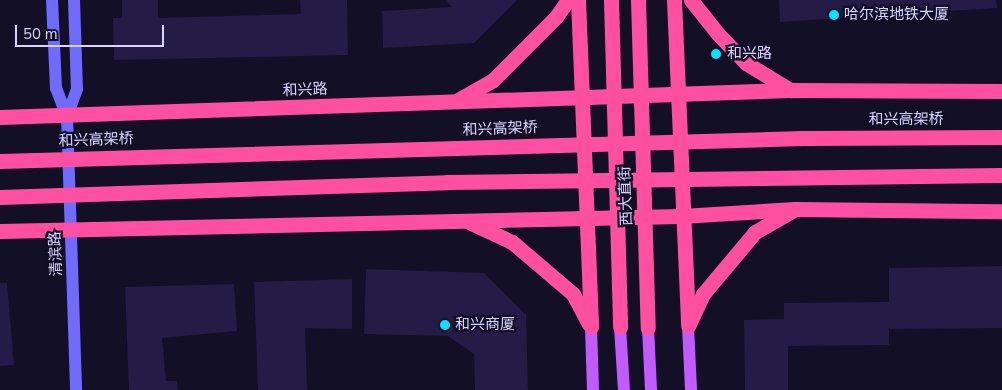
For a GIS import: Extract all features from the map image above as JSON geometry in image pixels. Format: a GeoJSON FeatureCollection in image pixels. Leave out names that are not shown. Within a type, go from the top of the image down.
{"type":"FeatureCollection","features":[{"type":"Feature","properties":{"kind":"highway"},"geometry":{"type":"LineString","coordinates":[[454,102],[493,80],[556,17],[568,0]]}},
{"type":"Feature","properties":{"kind":"highway"},"geometry":{"type":"LineString","coordinates":[[578,0],[591,328]]}},
{"type":"Feature","properties":{"kind":"highway","name":"西大直街"},"geometry":{"type":"LineString","coordinates":[[611,0],[620,327]]}},
{"type":"Feature","properties":{"kind":"highway","name":"西大直街"},"geometry":{"type":"LineString","coordinates":[[638,0],[648,328]]}},
{"type":"Feature","properties":{"kind":"highway"},"geometry":{"type":"LineString","coordinates":[[674,0],[688,326]]}},
{"type":"Feature","properties":{"kind":"highway"},"geometry":{"type":"LineString","coordinates":[[691,0],[718,34],[746,63],[790,90]]}},
{"type":"Feature","properties":{"kind":"highway","name":"和兴路"},"geometry":{"type":"LineString","coordinates":[[0,117],[790,90],[1002,91]]}},
{"type":"Feature","properties":{"kind":"highway","name":"和兴高架桥"},"geometry":{"type":"LineString","coordinates":[[0,161],[803,138],[1002,137]]}},
{"type":"Feature","properties":{"kind":"highway"},"geometry":{"type":"LineString","coordinates":[[0,197],[457,182],[1002,175]]}},
{"type":"Feature","properties":{"kind":"highway"},"geometry":{"type":"LineString","coordinates":[[688,326],[703,294],[755,232],[795,209]]}},
{"type":"Feature","properties":{"kind":"highway"},"geometry":{"type":"LineString","coordinates":[[0,231],[682,216],[795,209],[1002,211]]}},
{"type":"Feature","properties":{"kind":"highway"},"geometry":{"type":"LineString","coordinates":[[467,221],[512,242],[572,294],[591,328]]}},
{"type":"Feature","properties":{"kind":"main road","name":"清滨路"},"geometry":{"type":"LineString","coordinates":[[52,0],[56,88],[67,116],[76,390]]}},
{"type":"Feature","properties":{"kind":"main road","name":"清滨路"},"geometry":{"type":"LineString","coordinates":[[67,116],[77,89],[74,0]]}},
{"type":"Feature","properties":{"kind":"main road"},"geometry":{"type":"LineString","coordinates":[[688,326],[691,390]]}},
{"type":"Feature","properties":{"kind":"main road","name":"西大直街"},"geometry":{"type":"LineString","coordinates":[[620,327],[624,390]]}},
{"type":"Feature","properties":{"kind":"main road"},"geometry":{"type":"LineString","coordinates":[[591,328],[593,390]]}},
{"type":"Feature","properties":{"kind":"main road","name":"西大直街"},"geometry":{"type":"LineString","coordinates":[[648,328],[651,390]]}},
{"type":"Feature","properties":{"kind":"building"},"geometry":{"type":"Polygon","coordinates":[[[122,0],[158,0],[158,18],[301,14],[300,0],[347,0],[348,55],[114,60],[113,18],[122,18],[122,0]]]}},
{"type":"Feature","properties":{"kind":"building"},"geometry":{"type":"Polygon","coordinates":[[[445,0],[517,0],[474,43],[383,48],[382,11],[452,7],[445,0]]]}},
{"type":"Feature","properties":{"kind":"building","name":"哈尔滨地铁大厦"},"geometry":{"type":"Polygon","coordinates":[[[779,0],[996,0],[997,8],[780,22],[779,0]]]}},
{"type":"Feature","properties":{"kind":"building"},"geometry":{"type":"Polygon","coordinates":[[[1002,266],[1002,328],[889,329],[889,345],[788,346],[788,390],[745,390],[744,320],[784,319],[784,303],[889,302],[889,268],[1002,266]]]}},
{"type":"Feature","properties":{"kind":"building","name":"和兴商厦"},"geometry":{"type":"Polygon","coordinates":[[[366,269],[484,273],[526,315],[528,390],[475,390],[474,354],[448,336],[364,334],[366,269]]]}},
{"type":"Feature","properties":{"kind":"building"},"geometry":{"type":"Polygon","coordinates":[[[352,279],[352,329],[305,328],[307,390],[258,390],[254,282],[352,279]]]}},
{"type":"Feature","properties":{"kind":"building"},"geometry":{"type":"Polygon","coordinates":[[[0,283],[7,283],[14,365],[0,366],[0,283]]]}},
{"type":"Feature","properties":{"kind":"building"},"geometry":{"type":"Polygon","coordinates":[[[234,284],[237,331],[162,338],[166,381],[177,381],[178,390],[129,390],[125,287],[234,284]]]}},
{"type":"Feature","properties":{"kind":"place","name":"哈尔滨地铁大厦"},"geometry":{"type":"Point","coordinates":[834,15]}},
{"type":"Feature","properties":{"kind":"place","name":"和兴路"},"geometry":{"type":"Point","coordinates":[716,54]}},
{"type":"Feature","properties":{"kind":"place","name":"和兴商厦"},"geometry":{"type":"Point","coordinates":[445,325]}}]}
